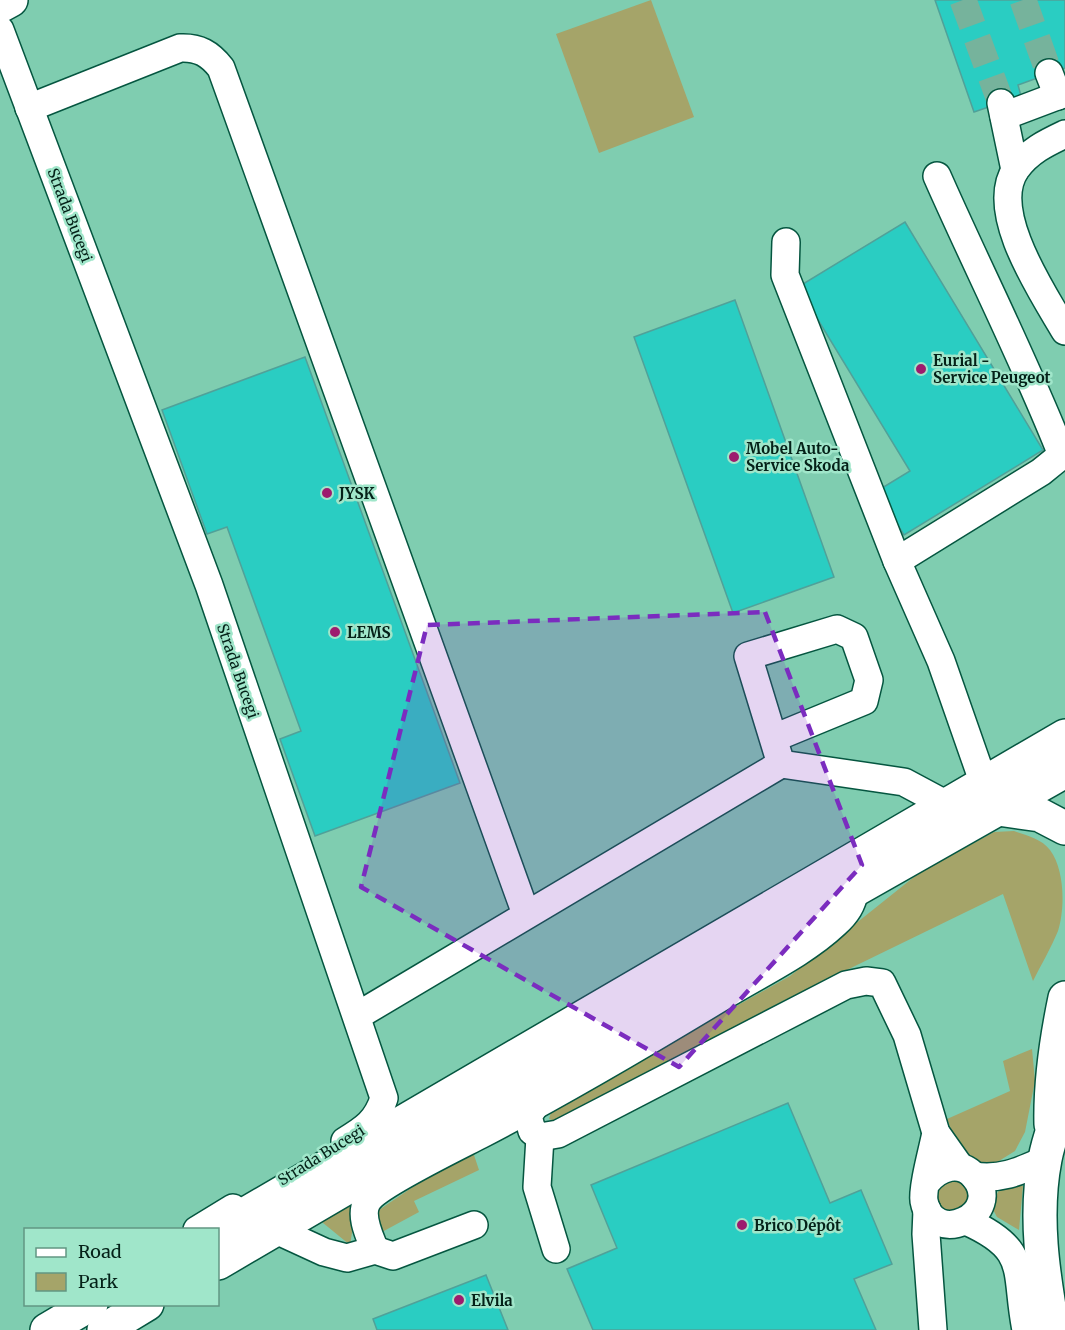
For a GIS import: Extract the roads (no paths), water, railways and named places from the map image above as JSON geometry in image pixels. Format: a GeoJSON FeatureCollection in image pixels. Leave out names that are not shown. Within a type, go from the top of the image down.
{"type":"FeatureCollection","features":[{"type":"Feature","properties":{"kind":"main road"},"geometry":{"type":"LineString","coordinates":[[0,6],[11,0]]}},
{"type":"Feature","properties":{"kind":"main road"},"geometry":{"type":"LineString","coordinates":[[219,1262],[855,890],[991,796],[1065,736]]}},
{"type":"Feature","properties":{"kind":"main road"},"geometry":{"type":"LineString","coordinates":[[219,1229],[947,805],[991,796],[1065,771]]}},
{"type":"Feature","properties":{"kind":"main road"},"geometry":{"type":"LineString","coordinates":[[991,796],[1040,815],[1065,828]]}},
{"type":"Feature","properties":{"kind":"main road"},"geometry":{"type":"LineString","coordinates":[[1065,998],[1055,1047],[1050,1089],[1058,1254],[1065,1297]]}},
{"type":"Feature","properties":{"kind":"main road"},"geometry":{"type":"LineString","coordinates":[[1053,1330],[1040,1236],[1065,1098]]}},
{"type":"Feature","properties":{"kind":"main road"},"geometry":{"type":"LineString","coordinates":[[47,1330],[89,1306]]}},
{"type":"Feature","properties":{"kind":"main road"},"geometry":{"type":"LineString","coordinates":[[104,1330],[145,1306]]}},
{"type":"Feature","properties":{"kind":"lane","name":"Strada Bucegi"},"geometry":{"type":"LineString","coordinates":[[0,30],[208,585],[384,1098],[378,1116],[366,1129],[200,1228]]}},
{"type":"Feature","properties":{"kind":"lane"},"geometry":{"type":"LineString","coordinates":[[29,108],[180,48],[192,47],[212,56],[221,69],[526,914]]}},
{"type":"Feature","properties":{"kind":"lane"},"geometry":{"type":"LineString","coordinates":[[1057,88],[1002,110],[1015,170],[1008,195],[1007,211],[1015,236],[1065,331]]}},
{"type":"Feature","properties":{"kind":"lane"},"geometry":{"type":"LineString","coordinates":[[1015,170],[1039,146],[1065,134]]}},
{"type":"Feature","properties":{"kind":"lane"},"geometry":{"type":"LineString","coordinates":[[897,561],[1041,472],[1062,455],[1039,397],[990,297],[937,176]]}},
{"type":"Feature","properties":{"kind":"lane"},"geometry":{"type":"LineString","coordinates":[[786,242],[785,275],[897,561],[941,661],[991,796]]}},
{"type":"Feature","properties":{"kind":"lane"},"geometry":{"type":"LineString","coordinates":[[774,738],[864,701],[869,680],[854,637],[837,629],[748,656],[781,764]]}},
{"type":"Feature","properties":{"kind":"lane"},"geometry":{"type":"LineString","coordinates":[[357,1016],[526,914],[655,841],[781,764],[904,782],[947,805]]}},
{"type":"Feature","properties":{"kind":"lane"},"geometry":{"type":"LineString","coordinates":[[375,1250],[364,1218],[367,1202],[417,1168],[534,1107],[799,951],[834,925],[852,906],[855,890]]}},
{"type":"Feature","properties":{"kind":"lane"},"geometry":{"type":"LineString","coordinates":[[534,1107],[528,1116],[532,1131],[540,1137],[558,1134],[846,985],[867,981],[882,983],[907,1035],[936,1133],[967,1172],[979,1183],[981,1200],[978,1209],[961,1223],[930,1273]]}},
{"type":"Feature","properties":{"kind":"lane"},"geometry":{"type":"LineString","coordinates":[[933,1330],[926,1234],[927,1210],[924,1201],[936,1133]]}},
{"type":"Feature","properties":{"kind":"lane"},"geometry":{"type":"LineString","coordinates":[[540,1137],[537,1187],[555,1249]]}},
{"type":"Feature","properties":{"kind":"lane"},"geometry":{"type":"LineString","coordinates":[[927,1182],[941,1169],[991,1178],[1009,1176],[1054,1149]]}},
{"type":"Feature","properties":{"kind":"lane"},"geometry":{"type":"LineString","coordinates":[[927,1210],[939,1222],[961,1223],[997,1237],[1009,1247],[1016,1262],[1026,1330]]}},
{"type":"Feature","properties":{"kind":"lane"},"geometry":{"type":"LineString","coordinates":[[274,1229],[324,1252],[347,1258],[375,1250],[393,1256],[474,1225]]}},
{"type":"Feature","properties":{"kind":"tunnel"},"geometry":{"type":"LineString","coordinates":[[963,0],[1001,103]]}},
{"type":"Feature","properties":{"kind":"tunnel"},"geometry":{"type":"LineString","coordinates":[[1023,0],[1049,73]]}},
{"type":"Feature","properties":{"kind":"place","name":"Eurial - Service Peugeot"},"geometry":{"type":"Point","coordinates":[921,369]}},
{"type":"Feature","properties":{"kind":"place","name":"Mobel Auto- Service Skoda"},"geometry":{"type":"Point","coordinates":[734,457]}},
{"type":"Feature","properties":{"kind":"place","name":"JYSK"},"geometry":{"type":"Point","coordinates":[327,493]}},
{"type":"Feature","properties":{"kind":"place","name":"LEMS"},"geometry":{"type":"Point","coordinates":[335,632]}},
{"type":"Feature","properties":{"kind":"place","name":"Brico Dépôt"},"geometry":{"type":"Point","coordinates":[742,1225]}},
{"type":"Feature","properties":{"kind":"place","name":"Elvila"},"geometry":{"type":"Point","coordinates":[459,1300]}}]}
